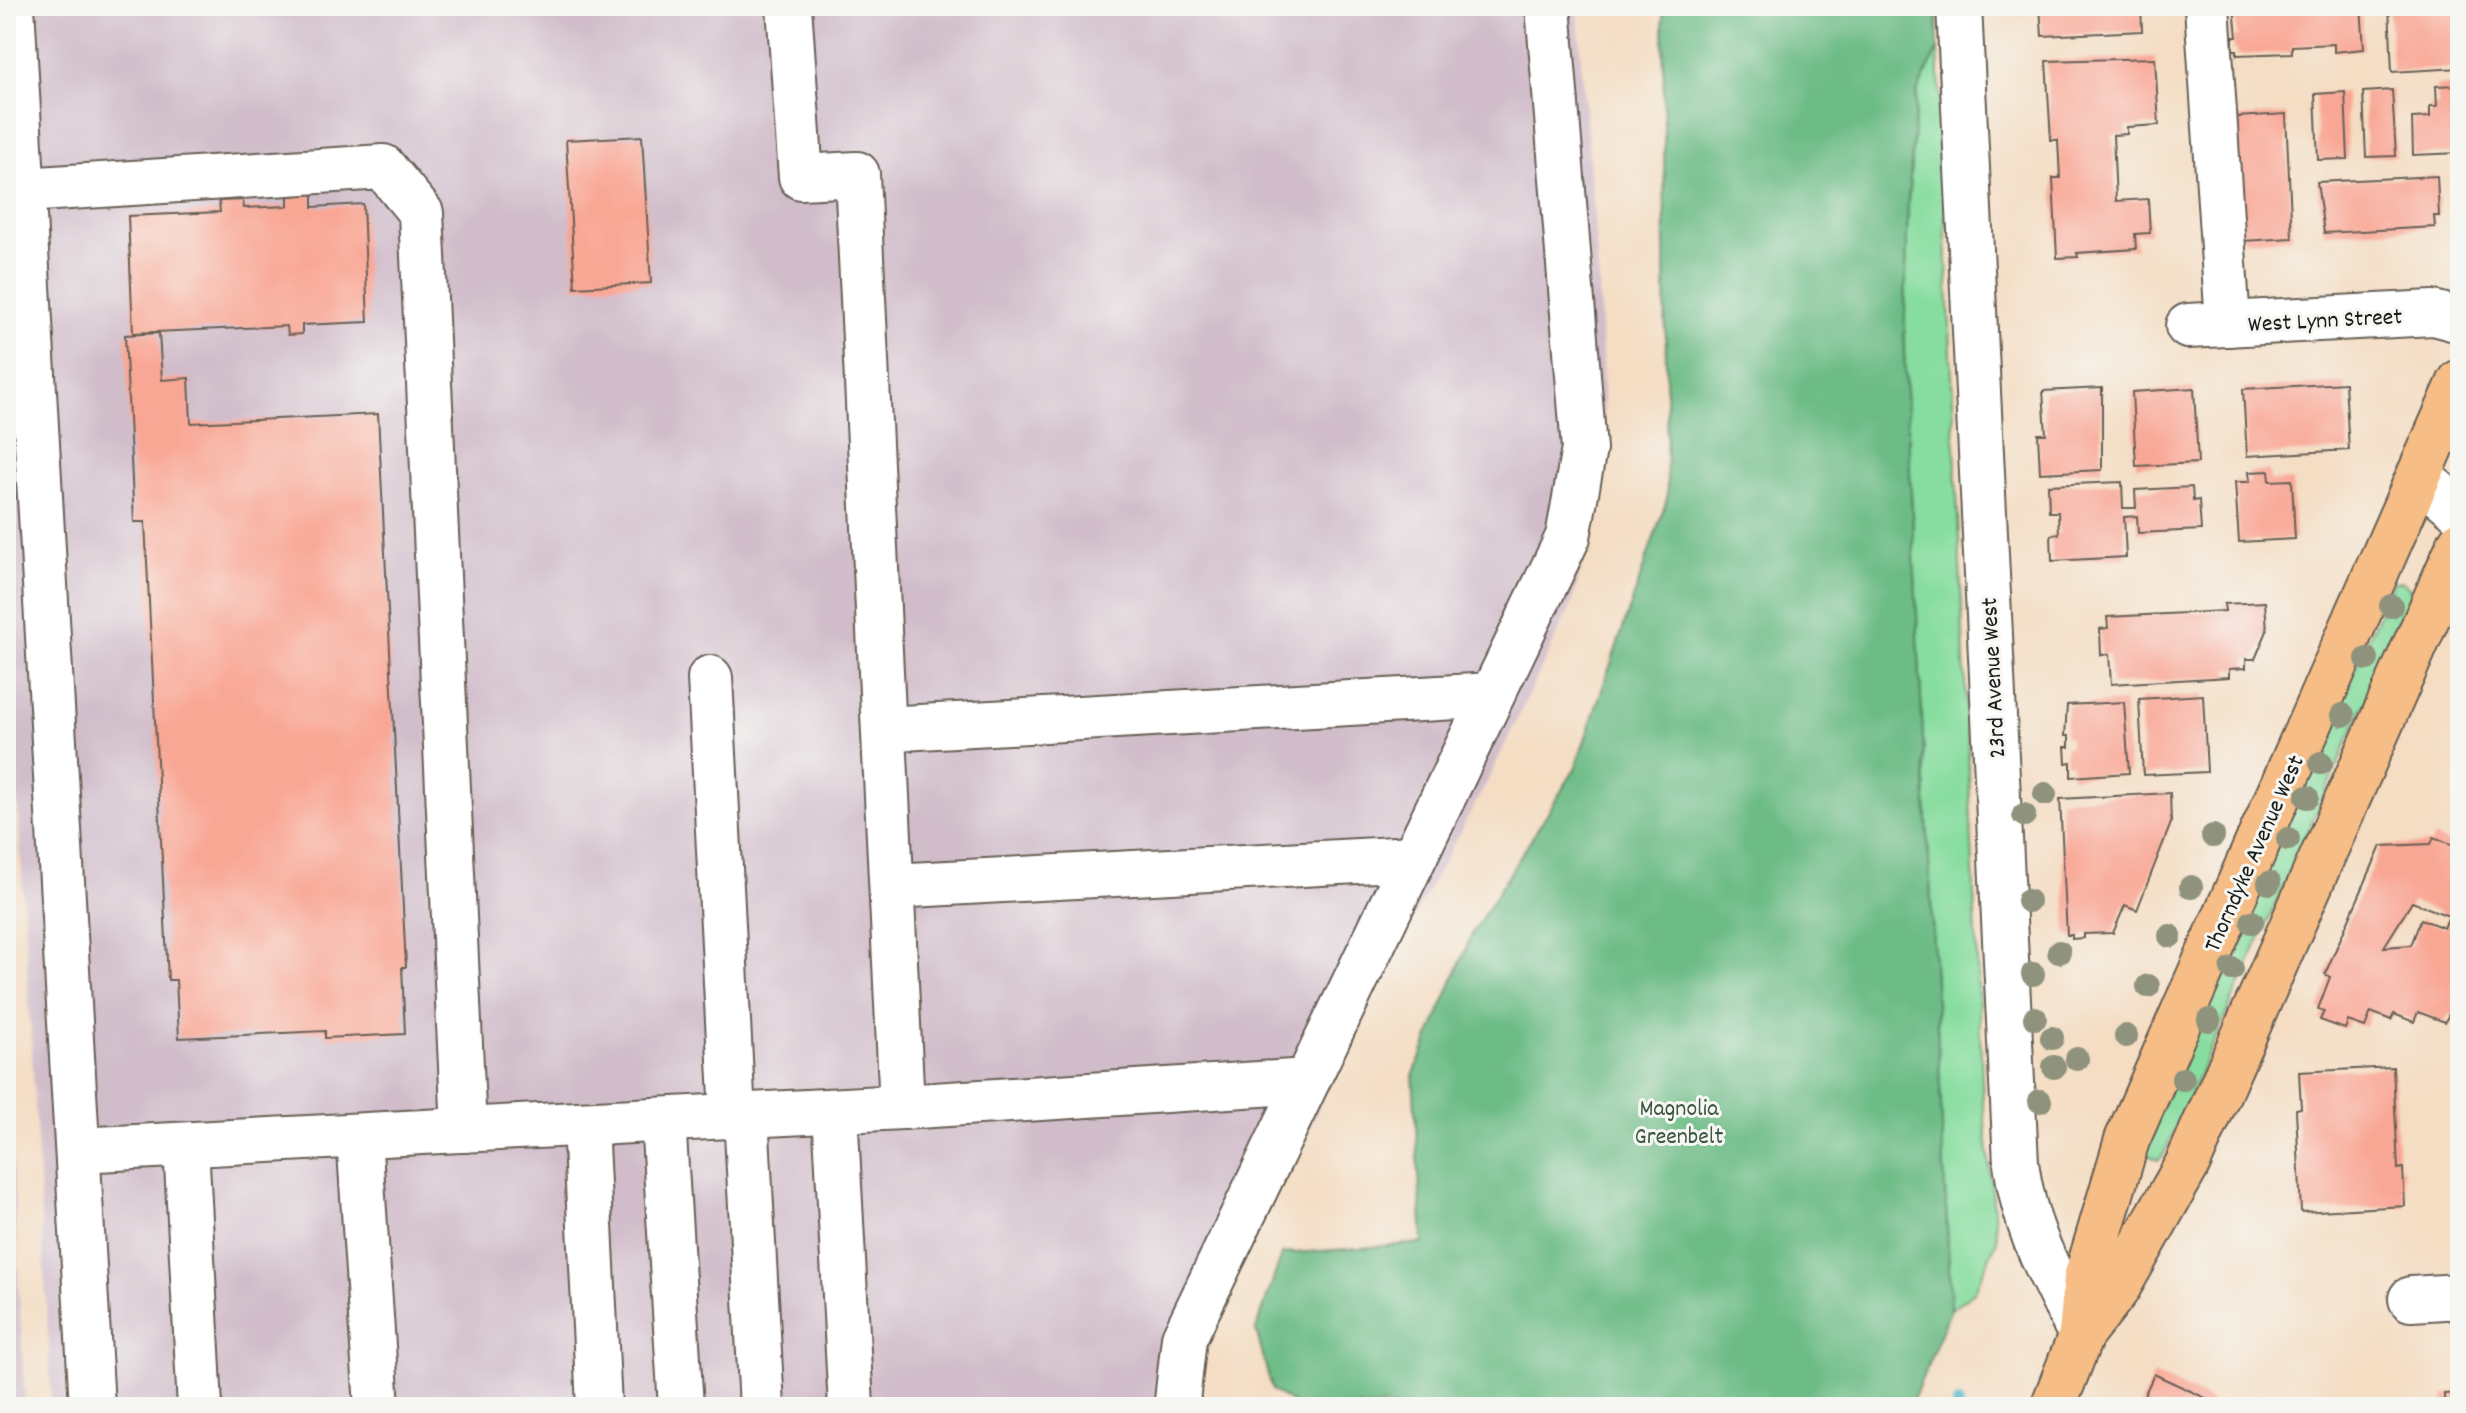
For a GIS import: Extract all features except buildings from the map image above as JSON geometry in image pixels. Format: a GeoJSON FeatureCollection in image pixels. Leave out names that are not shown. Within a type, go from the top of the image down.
{"type":"FeatureCollection","features":[{"type":"Feature","properties":{"kind":"main road","name":"Thorndyke Avenue West"},"geometry":{"type":"LineString","coordinates":[[2053,1407],[2081,1335],[2086,1278],[2127,1140],[2460,382]]}},
{"type":"Feature","properties":{"kind":"main road","name":"Thorndyke Avenue West"},"geometry":{"type":"LineString","coordinates":[[2081,1335],[2117,1289],[2187,1165],[2460,543]]}},
{"type":"Feature","properties":{"kind":"street"},"geometry":{"type":"LineString","coordinates":[[12,6],[92,1407]]}},
{"type":"Feature","properties":{"kind":"street"},"geometry":{"type":"LineString","coordinates":[[789,6],[801,177],[857,174],[902,1107]]}},
{"type":"Feature","properties":{"kind":"street"},"geometry":{"type":"LineString","coordinates":[[1180,1407],[1177,1401],[1184,1338],[1568,537],[1584,449],[1548,6]]}},
{"type":"Feature","properties":{"kind":"street","name":"23rd Avenue West"},"geometry":{"type":"LineString","coordinates":[[1959,6],[2016,1163],[2022,1208],[2032,1236],[2081,1335]]}},
{"type":"Feature","properties":{"kind":"street","name":"West Lynn Street"},"geometry":{"type":"LineString","coordinates":[[2207,6],[2208,325],[2433,313],[2460,320]]}},
{"type":"Feature","properties":{"kind":"street"},"geometry":{"type":"LineString","coordinates":[[23,190],[383,167],[421,213],[464,1130]]}},
{"type":"Feature","properties":{"kind":"street"},"geometry":{"type":"LineString","coordinates":[[2419,477],[2460,511]]}},
{"type":"Feature","properties":{"kind":"street"},"geometry":{"type":"LineString","coordinates":[[710,678],[762,1407]]}},
{"type":"Feature","properties":{"kind":"street"},"geometry":{"type":"LineString","coordinates":[[884,729],[1492,695]]}},
{"type":"Feature","properties":{"kind":"street"},"geometry":{"type":"LineString","coordinates":[[892,886],[1413,858]]}},
{"type":"Feature","properties":{"kind":"street"},"geometry":{"type":"LineString","coordinates":[[78,1150],[835,1111],[1307,1081]]}},
{"type":"Feature","properties":{"kind":"street"},"geometry":{"type":"LineString","coordinates":[[835,1111],[851,1407]]}},
{"type":"Feature","properties":{"kind":"street"},"geometry":{"type":"LineString","coordinates":[[663,1120],[681,1407]]}},
{"type":"Feature","properties":{"kind":"street"},"geometry":{"type":"LineString","coordinates":[[585,1124],[599,1407]]}},
{"type":"Feature","properties":{"kind":"street"},"geometry":{"type":"LineString","coordinates":[[359,1136],[377,1407]]}},
{"type":"Feature","properties":{"kind":"street"},"geometry":{"type":"LineString","coordinates":[[186,1145],[200,1407]]}},
{"type":"Feature","properties":{"kind":"street"},"geometry":{"type":"LineString","coordinates":[[2411,1299],[2460,1296]]}},
{"type":"Feature","properties":{"kind":"shaded area"},"geometry":{"type":"Polygon","coordinates":[[[6,6],[1577,6],[1599,283],[1604,411],[1593,525],[1572,604],[1488,780],[1355,1025],[1302,1146],[1229,1269],[1198,1382],[1203,1407],[52,1407],[6,597],[6,6]]]}},
{"type":"Feature","properties":{"kind":"shaded area"},"geometry":{"type":"Polygon","coordinates":[[[6,1035],[25,1407],[6,1407],[6,1035]]]}},
{"type":"Feature","properties":{"kind":"green space","name":"Magnolia Greenbelt"},"geometry":{"type":"Polygon","coordinates":[[[1663,6],[1937,6],[1938,49],[1917,92],[1908,202],[1904,350],[1951,1309],[1910,1407],[1299,1407],[1272,1390],[1256,1330],[1282,1254],[1423,1243],[1413,1076],[1473,932],[1575,769],[1667,499],[1663,6]]]}},
{"type":"Feature","properties":{"kind":"green space"},"geometry":{"type":"Polygon","coordinates":[[[1938,49],[1983,1102],[1997,1240],[1974,1292],[1951,1309],[1904,350],[1908,202],[1917,92],[1938,49]]]}},
{"type":"Feature","properties":{"kind":"green space"},"geometry":{"type":"Polygon","coordinates":[[[2393,582],[2402,582],[2411,589],[2412,597],[2163,1156],[2158,1160],[2142,1152],[2393,582]]]}}]}
